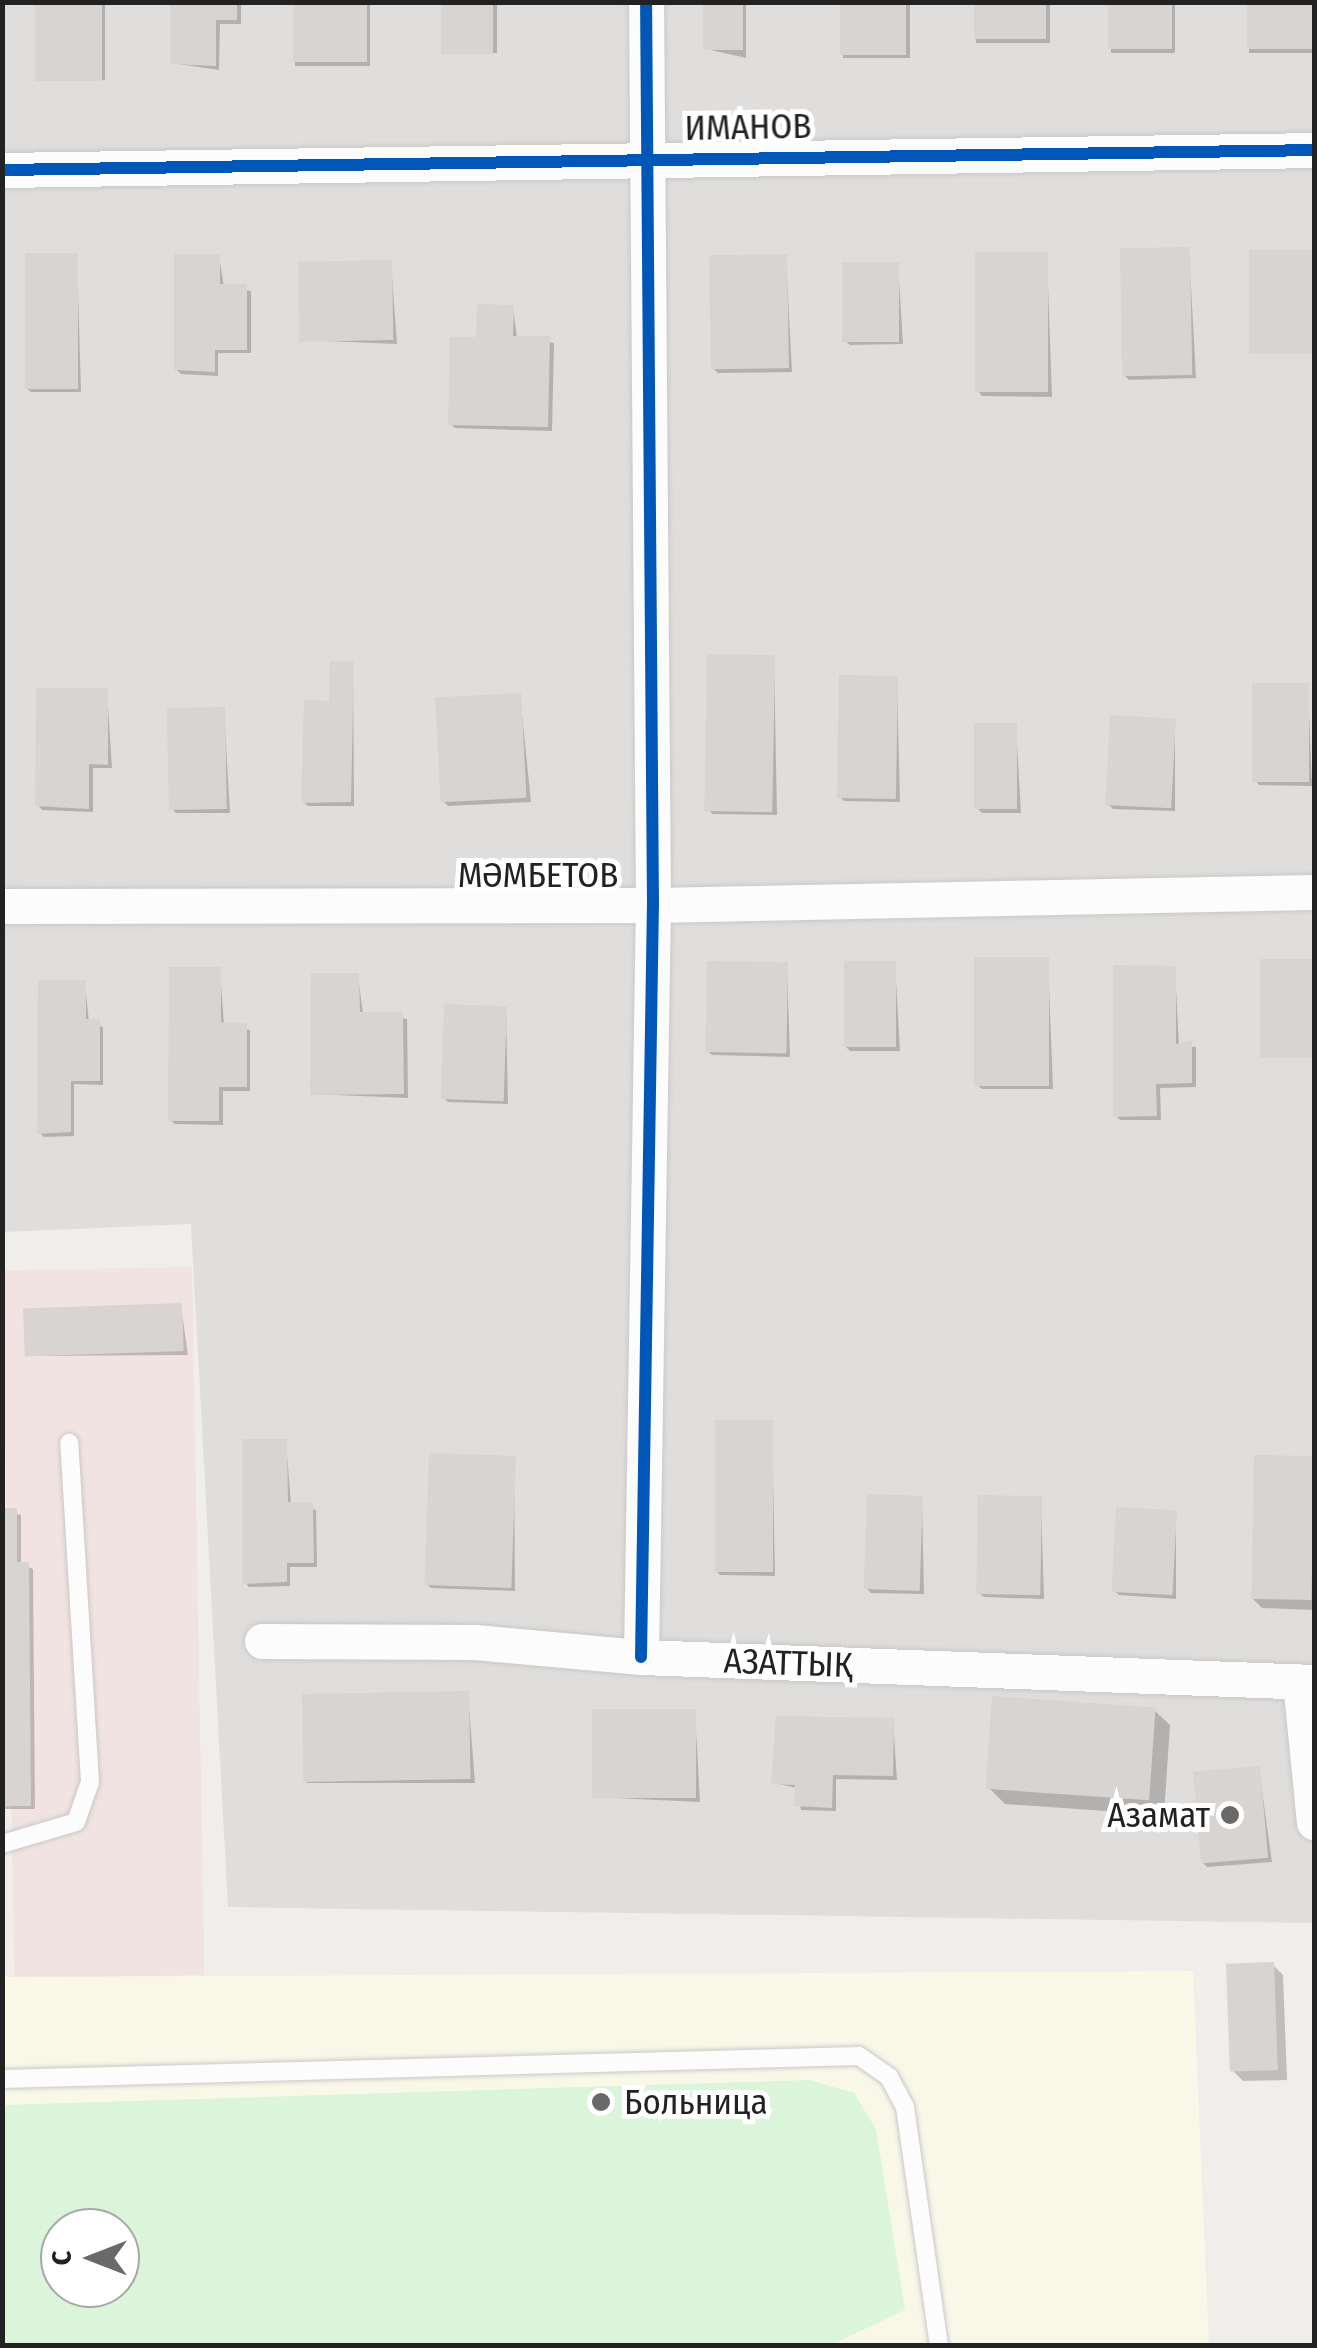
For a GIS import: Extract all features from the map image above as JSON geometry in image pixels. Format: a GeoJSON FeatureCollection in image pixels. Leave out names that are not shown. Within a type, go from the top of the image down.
{"type":"FeatureCollection","features":[{"type":"Feature","properties":{"kind":"street"},"geometry":{"type":"LineString","coordinates":[[641,1657],[653,905],[646,2]]}},
{"type":"Feature","properties":{"kind":"street","name":"ИМАНОВ"},"geometry":{"type":"LineString","coordinates":[[2,170],[1314,150]]}},
{"type":"Feature","properties":{"kind":"street","name":"МӘМБЕТОВ"},"geometry":{"type":"LineString","coordinates":[[2,906],[653,905],[1314,892]]}},
{"type":"Feature","properties":{"kind":"street","name":"АЗАТТЫҚ"},"geometry":{"type":"LineString","coordinates":[[262,1641],[476,1642],[641,1657],[1307,1682]]}},
{"type":"Feature","properties":{"kind":"street"},"geometry":{"type":"LineString","coordinates":[[1307,1682],[1314,1822]]}},
{"type":"Feature","properties":{"kind":"lane"},"geometry":{"type":"LineString","coordinates":[[2,1844],[76,1822],[90,1782],[69,1444]]}},
{"type":"Feature","properties":{"kind":"lane"},"geometry":{"type":"LineString","coordinates":[[2,2080],[859,2056],[889,2077],[905,2107],[939,2346]]}},
{"type":"Feature","properties":{"kind":"shaded area"},"geometry":{"type":"Polygon","coordinates":[[[2,3],[1314,3],[1314,1923],[228,1907],[191,1224],[3,1232],[2,3]]]}},
{"type":"Feature","properties":{"kind":"shaded area"},"geometry":{"type":"Polygon","coordinates":[[[192,1267],[204,1975],[14,1978],[2,1270],[192,1267]]]}},
{"type":"Feature","properties":{"kind":"shaded area","name":"Больница"},"geometry":{"type":"Polygon","coordinates":[[[1193,1971],[1209,2345],[3,2345],[2,1977],[1193,1971]]]}},
{"type":"Feature","properties":{"kind":"green space"},"geometry":{"type":"Polygon","coordinates":[[[809,2080],[854,2093],[876,2129],[905,2310],[831,2345],[3,2345],[4,2105],[809,2080]]]}},
{"type":"Feature","properties":{"kind":"building"},"geometry":{"type":"Polygon","coordinates":[[[35,2],[102,2],[102,81],[35,81],[35,2]]]}},
{"type":"Feature","properties":{"kind":"building"},"geometry":{"type":"Polygon","coordinates":[[[170,2],[237,2],[237,20],[216,20],[216,66],[170,64],[170,2]]]}},
{"type":"Feature","properties":{"kind":"building"},"geometry":{"type":"Polygon","coordinates":[[[293,2],[367,2],[367,62],[293,62],[293,2]]]}},
{"type":"Feature","properties":{"kind":"building"},"geometry":{"type":"Polygon","coordinates":[[[441,2],[493,2],[493,54],[441,54],[441,2]]]}},
{"type":"Feature","properties":{"kind":"building"},"geometry":{"type":"Polygon","coordinates":[[[703,2],[743,2],[743,50],[703,50],[703,2]]]}},
{"type":"Feature","properties":{"kind":"building"},"geometry":{"type":"Polygon","coordinates":[[[840,2],[906,2],[906,55],[840,55],[840,2]]]}},
{"type":"Feature","properties":{"kind":"building"},"geometry":{"type":"Polygon","coordinates":[[[974,2],[1046,2],[1046,39],[974,39],[974,2]]]}},
{"type":"Feature","properties":{"kind":"building"},"geometry":{"type":"Polygon","coordinates":[[[1108,2],[1172,2],[1172,49],[1108,49],[1108,2]]]}},
{"type":"Feature","properties":{"kind":"building"},"geometry":{"type":"Polygon","coordinates":[[[1247,2],[1314,2],[1314,49],[1247,49],[1247,2]]]}},
{"type":"Feature","properties":{"kind":"building"},"geometry":{"type":"Polygon","coordinates":[[[1190,247],[1192,375],[1122,376],[1120,248],[1190,247]]]}},
{"type":"Feature","properties":{"kind":"building"},"geometry":{"type":"Polygon","coordinates":[[[1249,250],[1314,250],[1314,354],[1249,354],[1249,250]]]}},
{"type":"Feature","properties":{"kind":"building"},"geometry":{"type":"Polygon","coordinates":[[[975,252],[1048,252],[1048,392],[975,392],[975,252]]]}},
{"type":"Feature","properties":{"kind":"building"},"geometry":{"type":"Polygon","coordinates":[[[25,253],[78,253],[78,389],[25,389],[25,253]]]}},
{"type":"Feature","properties":{"kind":"building"},"geometry":{"type":"Polygon","coordinates":[[[174,254],[220,254],[220,284],[247,284],[247,350],[215,350],[215,372],[174,370],[174,254]]]}},
{"type":"Feature","properties":{"kind":"building"},"geometry":{"type":"Polygon","coordinates":[[[787,254],[789,368],[711,369],[709,255],[787,254]]]}},
{"type":"Feature","properties":{"kind":"building"},"geometry":{"type":"Polygon","coordinates":[[[392,260],[393,340],[299,342],[298,262],[392,260]]]}},
{"type":"Feature","properties":{"kind":"building"},"geometry":{"type":"Polygon","coordinates":[[[842,262],[899,262],[899,342],[842,342],[842,262]]]}},
{"type":"Feature","properties":{"kind":"building"},"geometry":{"type":"Polygon","coordinates":[[[477,304],[514,305],[513,336],[550,336],[548,427],[448,425],[450,337],[476,337],[477,304]]]}},
{"type":"Feature","properties":{"kind":"building"},"geometry":{"type":"Polygon","coordinates":[[[707,654],[775,655],[772,812],[704,811],[707,654]]]}},
{"type":"Feature","properties":{"kind":"building"},"geometry":{"type":"Polygon","coordinates":[[[330,661],[354,662],[351,802],[301,803],[304,700],[329,701],[330,661]]]}},
{"type":"Feature","properties":{"kind":"building"},"geometry":{"type":"Polygon","coordinates":[[[839,675],[898,676],[896,799],[837,798],[839,675]]]}},
{"type":"Feature","properties":{"kind":"building"},"geometry":{"type":"Polygon","coordinates":[[[1252,683],[1309,683],[1309,782],[1252,782],[1252,683]]]}},
{"type":"Feature","properties":{"kind":"building"},"geometry":{"type":"Polygon","coordinates":[[[36,688],[108,688],[108,765],[89,764],[89,809],[35,806],[36,688]]]}},
{"type":"Feature","properties":{"kind":"building"},"geometry":{"type":"Polygon","coordinates":[[[521,693],[526,798],[441,802],[435,698],[521,693]]]}},
{"type":"Feature","properties":{"kind":"building"},"geometry":{"type":"Polygon","coordinates":[[[225,707],[227,809],[169,810],[167,708],[225,707]]]}},
{"type":"Feature","properties":{"kind":"building"},"geometry":{"type":"Polygon","coordinates":[[[1110,715],[1176,718],[1171,808],[1105,805],[1110,715]]]}},
{"type":"Feature","properties":{"kind":"building"},"geometry":{"type":"Polygon","coordinates":[[[974,723],[1017,723],[1017,809],[974,809],[974,723]]]}},
{"type":"Feature","properties":{"kind":"building"},"geometry":{"type":"Polygon","coordinates":[[[974,957],[1049,957],[1049,1086],[974,1086],[974,957]]]}},
{"type":"Feature","properties":{"kind":"building"},"geometry":{"type":"Polygon","coordinates":[[[1260,959],[1314,959],[1314,1058],[1260,1058],[1260,959]]]}},
{"type":"Feature","properties":{"kind":"building"},"geometry":{"type":"Polygon","coordinates":[[[707,961],[788,962],[786,1053],[705,1052],[707,961]]]}},
{"type":"Feature","properties":{"kind":"building"},"geometry":{"type":"Polygon","coordinates":[[[844,961],[896,961],[896,1047],[844,1047],[844,961]]]}},
{"type":"Feature","properties":{"kind":"building"},"geometry":{"type":"Polygon","coordinates":[[[1113,965],[1176,966],[1176,1044],[1192,1040],[1192,1083],[1156,1084],[1157,1116],[1113,1117],[1113,965]]]}},
{"type":"Feature","properties":{"kind":"building"},"geometry":{"type":"Polygon","coordinates":[[[169,967],[221,967],[221,1022],[247,1023],[247,1087],[219,1087],[219,1121],[168,1121],[169,967]]]}},
{"type":"Feature","properties":{"kind":"building"},"geometry":{"type":"Polygon","coordinates":[[[311,973],[359,973],[360,1012],[403,1012],[404,1094],[310,1095],[311,973]]]}},
{"type":"Feature","properties":{"kind":"building"},"geometry":{"type":"Polygon","coordinates":[[[38,980],[86,980],[86,1019],[100,1019],[100,1081],[71,1081],[71,1132],[37,1134],[38,980]]]}},
{"type":"Feature","properties":{"kind":"building"},"geometry":{"type":"Polygon","coordinates":[[[444,1004],[507,1006],[504,1101],[441,1099],[444,1004]]]}},
{"type":"Feature","properties":{"kind":"building"},"geometry":{"type":"Polygon","coordinates":[[[182,1303],[184,1351],[25,1357],[23,1309],[182,1303]]]}},
{"type":"Feature","properties":{"kind":"building"},"geometry":{"type":"Polygon","coordinates":[[[715,1420],[773,1420],[773,1572],[715,1572],[715,1420]]]}},
{"type":"Feature","properties":{"kind":"building"},"geometry":{"type":"Polygon","coordinates":[[[242,1439],[287,1439],[288,1502],[313,1502],[314,1563],[287,1563],[287,1582],[242,1584],[242,1439]]]}},
{"type":"Feature","properties":{"kind":"building"},"geometry":{"type":"Polygon","coordinates":[[[429,1453],[516,1456],[511,1588],[424,1585],[429,1453]]]}},
{"type":"Feature","properties":{"kind":"building"},"geometry":{"type":"Polygon","coordinates":[[[1254,1455],[1314,1456],[1311,1600],[1251,1599],[1254,1455]]]}},
{"type":"Feature","properties":{"kind":"building"},"geometry":{"type":"Polygon","coordinates":[[[867,1494],[923,1496],[920,1591],[864,1589],[867,1494]]]}},
{"type":"Feature","properties":{"kind":"building"},"geometry":{"type":"Polygon","coordinates":[[[978,1495],[1042,1496],[1040,1595],[976,1594],[978,1495]]]}},
{"type":"Feature","properties":{"kind":"building"},"geometry":{"type":"Polygon","coordinates":[[[1116,1507],[1177,1510],[1172,1595],[1112,1592],[1116,1507]]]}},
{"type":"Feature","properties":{"kind":"building"},"geometry":{"type":"Polygon","coordinates":[[[2,1508],[17,1508],[17,1562],[29,1562],[31,1806],[2,1806],[2,1508]]]}},
{"type":"Feature","properties":{"kind":"building"},"geometry":{"type":"Polygon","coordinates":[[[469,1691],[471,1779],[304,1782],[302,1694],[469,1691]]]}},
{"type":"Feature","properties":{"kind":"building"},"geometry":{"type":"Polygon","coordinates":[[[992,1696],[1156,1707],[1149,1800],[986,1789],[992,1696]]]}},
{"type":"Feature","properties":{"kind":"building"},"geometry":{"type":"Polygon","coordinates":[[[592,1709],[696,1709],[696,1798],[592,1798],[592,1709]]]}},
{"type":"Feature","properties":{"kind":"building"},"geometry":{"type":"Polygon","coordinates":[[[776,1716],[894,1718],[893,1776],[833,1775],[832,1808],[794,1806],[795,1785],[771,1784],[776,1716]]]}},
{"type":"Feature","properties":{"kind":"building","name":"Азамат"},"geometry":{"type":"Polygon","coordinates":[[[1260,1766],[1268,1858],[1201,1863],[1193,1772],[1260,1766]]]}},
{"type":"Feature","properties":{"kind":"building"},"geometry":{"type":"Polygon","coordinates":[[[1274,1962],[1278,2070],[1230,2072],[1226,1964],[1274,1962]]]}},
{"type":"Feature","properties":{"kind":"cycle path"},"geometry":{"type":"LineString","coordinates":[[641,1657],[653,905],[646,2]]}},
{"type":"Feature","properties":{"kind":"cycle path"},"geometry":{"type":"LineString","coordinates":[[2,170],[1314,150]]}},
{"type":"Feature","properties":{"kind":"place","name":"Азамат"},"geometry":{"type":"Point","coordinates":[1230,1815]}},
{"type":"Feature","properties":{"kind":"place","name":"Больница"},"geometry":{"type":"Point","coordinates":[601,2102]}}]}
